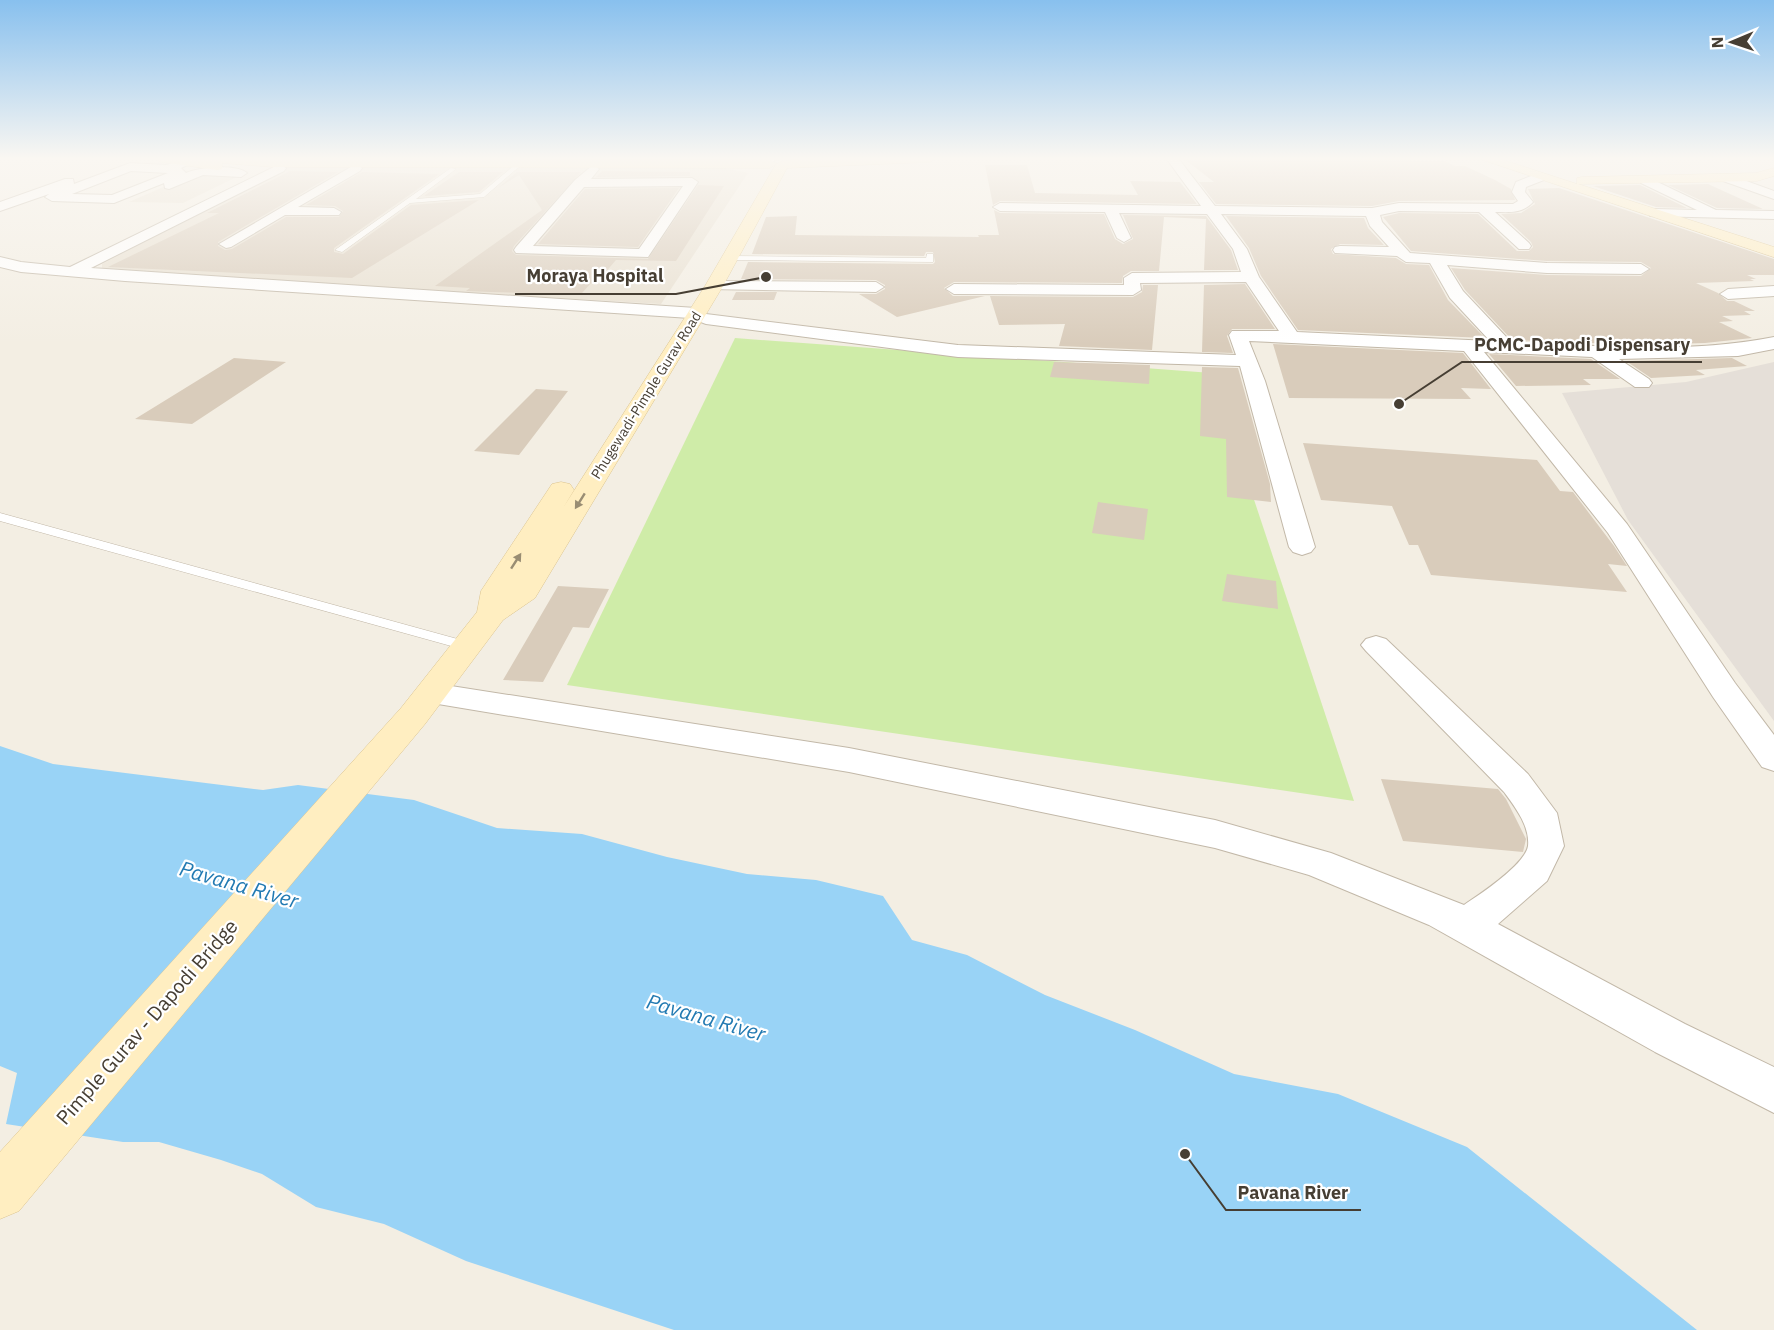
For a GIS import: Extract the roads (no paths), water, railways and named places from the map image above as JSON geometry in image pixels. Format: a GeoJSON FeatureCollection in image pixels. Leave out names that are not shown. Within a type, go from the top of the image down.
{"type":"FeatureCollection","features":[{"type":"Feature","properties":{"kind":"street"},"geometry":{"type":"LineString","coordinates":[[73,271],[169,220]]}},
{"type":"Feature","properties":{"kind":"street"},"geometry":{"type":"LineString","coordinates":[[226,244],[267,220]]}},
{"type":"Feature","properties":{"kind":"street"},"geometry":{"type":"LineString","coordinates":[[547,220],[521,250],[643,254],[666,220]]}},
{"type":"Feature","properties":{"kind":"street","name":"Phugewadi-Pimple Gurav Road"},"geometry":{"type":"LineString","coordinates":[[422,704],[492,613],[524,592],[744,220]]}},
{"type":"Feature","properties":{"kind":"street","name":"Phugewadi-Pimple Gurav Road"},"geometry":{"type":"LineString","coordinates":[[492,613],[495,591],[577,467],[687,313],[714,286],[745,220]]}},
{"type":"Feature","properties":{"kind":"street"},"geometry":{"type":"LineString","coordinates":[[1116,220],[1124,238]]}},
{"type":"Feature","properties":{"kind":"street"},"geometry":{"type":"LineString","coordinates":[[1217,220],[1240,249],[1251,277],[1292,338]]}},
{"type":"Feature","properties":{"kind":"street"},"geometry":{"type":"LineString","coordinates":[[1374,220],[1406,257],[1547,268],[1641,269]]}},
{"type":"Feature","properties":{"kind":"street"},"geometry":{"type":"LineString","coordinates":[[1496,220],[1524,246]]}},
{"type":"Feature","properties":{"kind":"street"},"geometry":{"type":"LineString","coordinates":[[1677,220],[1774,252]]}},
{"type":"Feature","properties":{"kind":"street"},"geometry":{"type":"LineString","coordinates":[[1340,250],[1401,252]]}},
{"type":"Feature","properties":{"kind":"street"},"geometry":{"type":"LineString","coordinates":[[1436,260],[1456,294],[1507,349]]}},
{"type":"Feature","properties":{"kind":"street"},"geometry":{"type":"LineString","coordinates":[[0,262],[21,267],[73,271],[687,313],[706,319],[958,351],[1247,361]]}},
{"type":"Feature","properties":{"kind":"street"},"geometry":{"type":"LineString","coordinates":[[954,289],[1133,290],[1132,278],[1251,277]]}},
{"type":"Feature","properties":{"kind":"street"},"geometry":{"type":"LineString","coordinates":[[714,286],[876,287]]}},
{"type":"Feature","properties":{"kind":"street"},"geometry":{"type":"LineString","coordinates":[[1728,294],[1774,291]]}},
{"type":"Feature","properties":{"kind":"street"},"geometry":{"type":"LineString","coordinates":[[1302,547],[1238,335],[1597,352],[1738,350],[1774,343]]}},
{"type":"Feature","properties":{"kind":"street"},"geometry":{"type":"LineString","coordinates":[[1470,347],[1618,529],[1724,690],[1774,759]]}},
{"type":"Feature","properties":{"kind":"street"},"geometry":{"type":"LineString","coordinates":[[1597,352],[1642,383]]}},
{"type":"Feature","properties":{"kind":"street"},"geometry":{"type":"LineString","coordinates":[[1376,645],[1516,783],[1539,813],[1546,846],[1534,870],[1499,902],[1466,926]]}},
{"type":"Feature","properties":{"kind":"street"},"geometry":{"type":"LineString","coordinates":[[422,704],[849,760],[1215,834],[1318,863],[1443,914],[1670,1038],[1774,1091]]}},
{"type":"Feature","properties":{"kind":"street","name":"Pimple Gurav - Dapodi Bridge"},"geometry":{"type":"LineString","coordinates":[[0,1192],[422,704]]}},
{"type":"Feature","properties":{"kind":"lane"},"geometry":{"type":"LineString","coordinates":[[339,250],[382,220]]}},
{"type":"Feature","properties":{"kind":"lane"},"geometry":{"type":"LineString","coordinates":[[729,256],[930,256],[930,260],[729,256]]}},
{"type":"Feature","properties":{"kind":"lane"},"geometry":{"type":"LineString","coordinates":[[0,517],[467,646]]}},
{"type":"Feature","properties":{"kind":"water"},"geometry":{"type":"Polygon","coordinates":[[[0,746],[53,764],[263,790],[298,785],[414,800],[497,828],[582,834],[667,857],[747,874],[816,880],[883,896],[912,940],[967,955],[1045,995],[1135,1030],[1234,1074],[1338,1094],[1467,1147],[1697,1330],[674,1330],[466,1261],[384,1224],[316,1207],[262,1174],[221,1160],[159,1142],[123,1142],[6,1124],[17,1073],[0,1066],[0,746]]]}},
{"type":"Feature","properties":{"kind":"place","name":"Moraya Hospital"},"geometry":{"type":"Point","coordinates":[766,277]}},
{"type":"Feature","properties":{"kind":"place","name":"PCMC-Dapodi Dispensary"},"geometry":{"type":"Point","coordinates":[1399,404]}},
{"type":"Feature","properties":{"kind":"place","name":"Pavana River"},"geometry":{"type":"Point","coordinates":[1185,1154]}}]}
